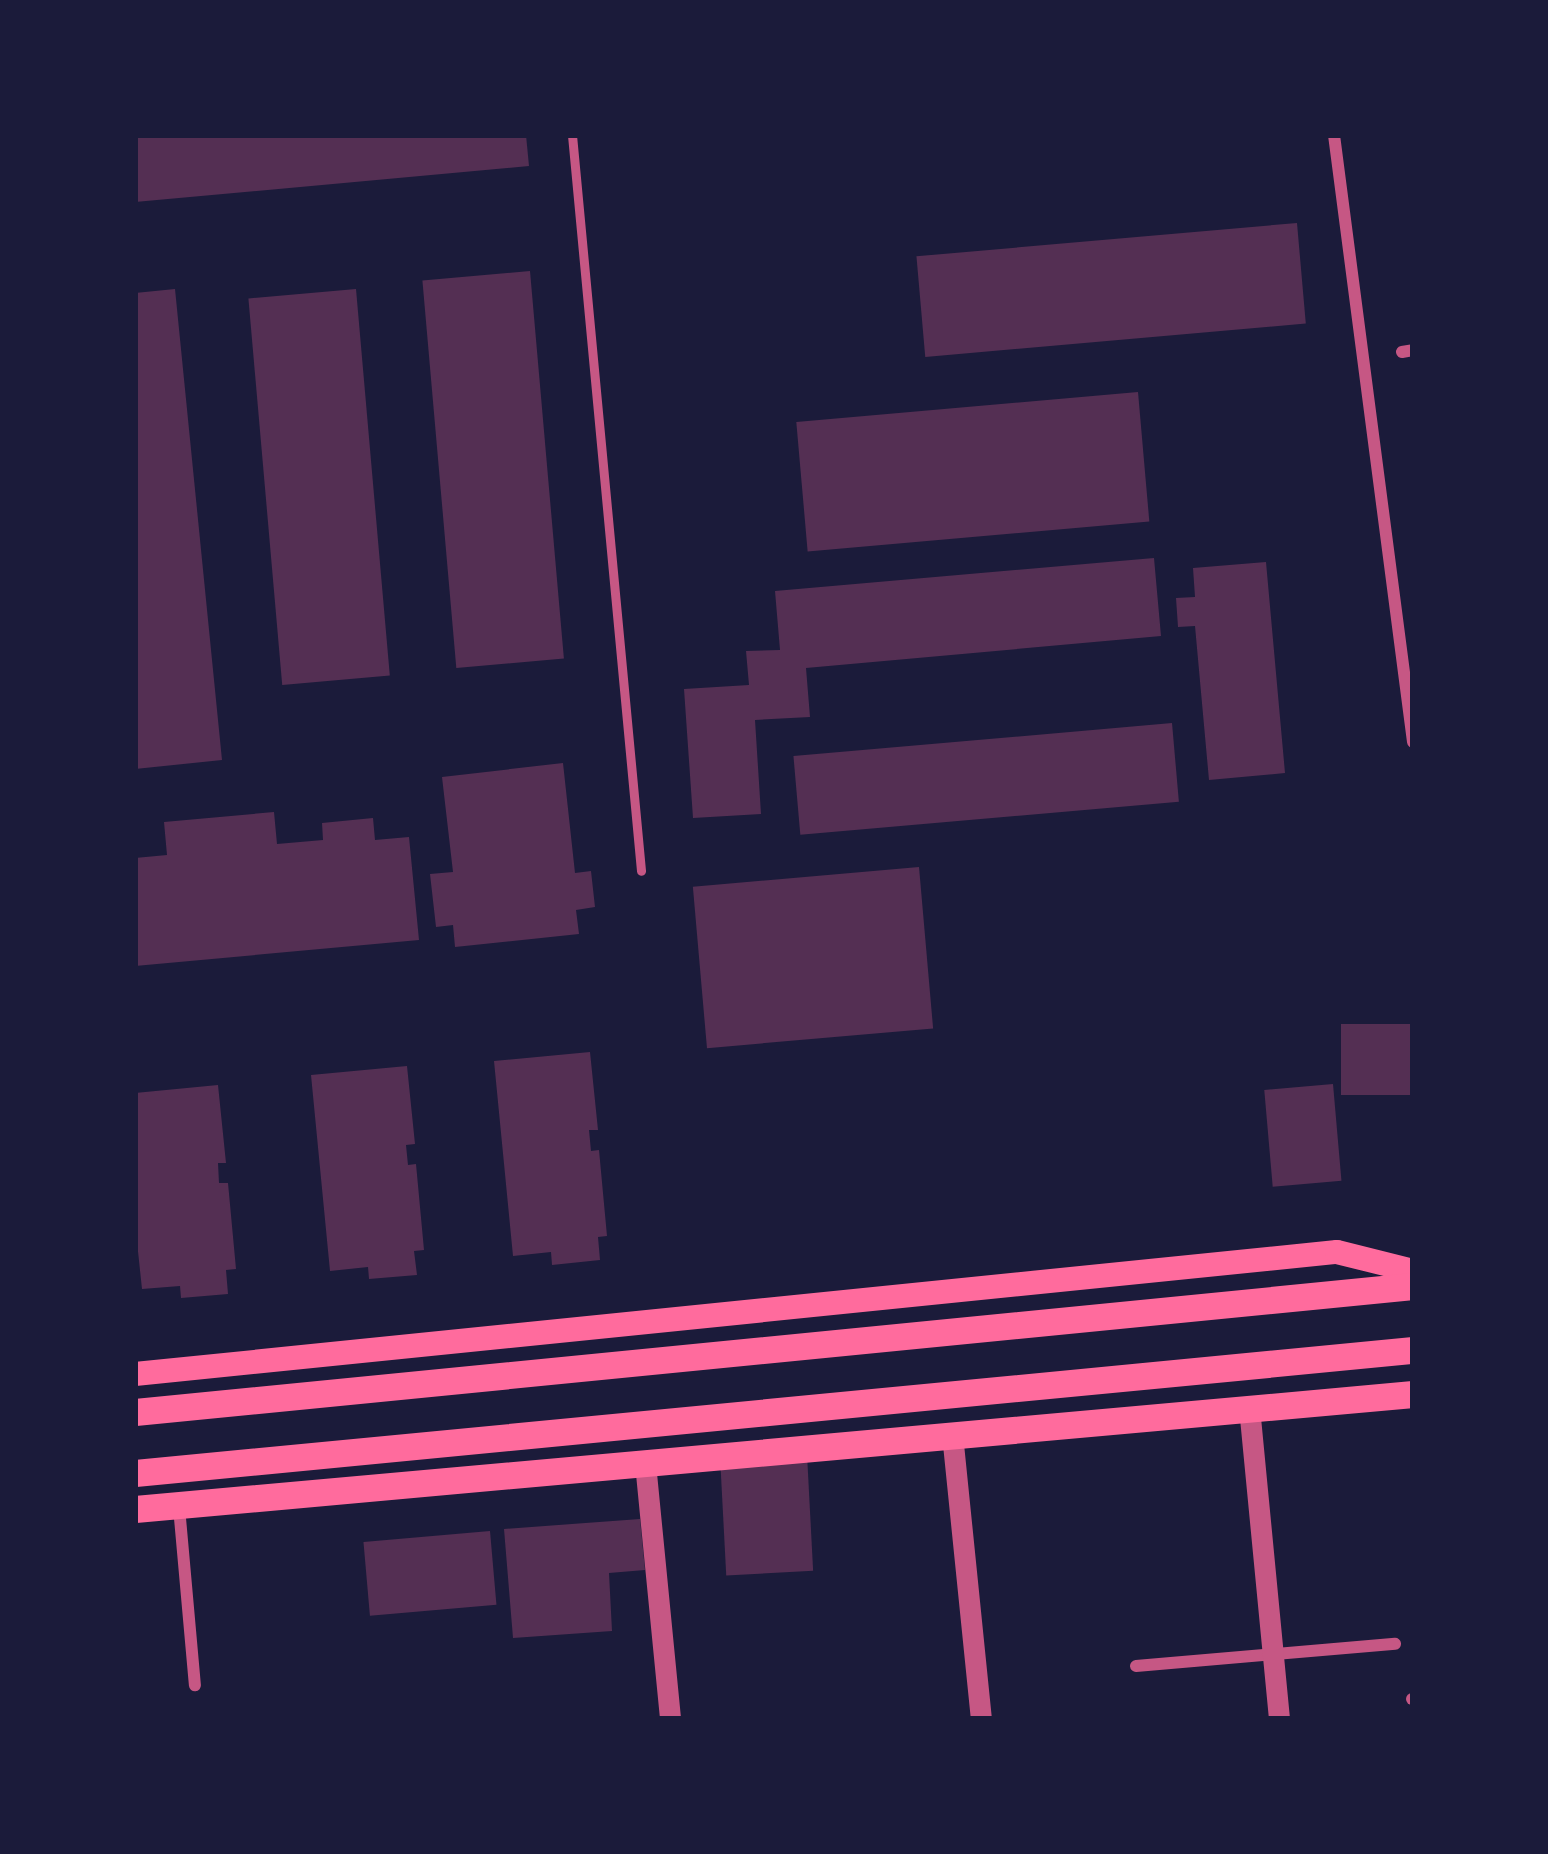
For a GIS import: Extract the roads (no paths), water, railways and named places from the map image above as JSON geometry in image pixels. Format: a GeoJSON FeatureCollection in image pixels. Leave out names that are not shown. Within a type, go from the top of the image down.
{"type":"FeatureCollection","features":[{"type":"Feature","properties":{"kind":"main road"},"geometry":{"type":"LineString","coordinates":[[135,1374],[1337,1252],[1413,1271]]}},
{"type":"Feature","properties":{"kind":"main road"},"geometry":{"type":"LineString","coordinates":[[135,1412],[1413,1286]]}},
{"type":"Feature","properties":{"kind":"main road"},"geometry":{"type":"LineString","coordinates":[[135,1473],[1413,1351]]}},
{"type":"Feature","properties":{"kind":"main road"},"geometry":{"type":"LineString","coordinates":[[135,1509],[1413,1394]]}},
{"type":"Feature","properties":{"kind":"street"},"geometry":{"type":"LineString","coordinates":[[1334,135],[1413,742]]}},
{"type":"Feature","properties":{"kind":"street"},"geometry":{"type":"LineString","coordinates":[[1249,1407],[1279,1719]]}},
{"type":"Feature","properties":{"kind":"street"},"geometry":{"type":"LineString","coordinates":[[952,1433],[981,1719]]}},
{"type":"Feature","properties":{"kind":"street"},"geometry":{"type":"LineString","coordinates":[[645,1463],[670,1719]]}},
{"type":"Feature","properties":{"kind":"street"},"geometry":{"type":"LineString","coordinates":[[178,1505],[195,1685]]}},
{"type":"Feature","properties":{"kind":"street"},"geometry":{"type":"LineString","coordinates":[[1136,1666],[1395,1644]]}},
{"type":"Feature","properties":{"kind":"lane"},"geometry":{"type":"LineString","coordinates":[[572,135],[641,871]]}}]}
